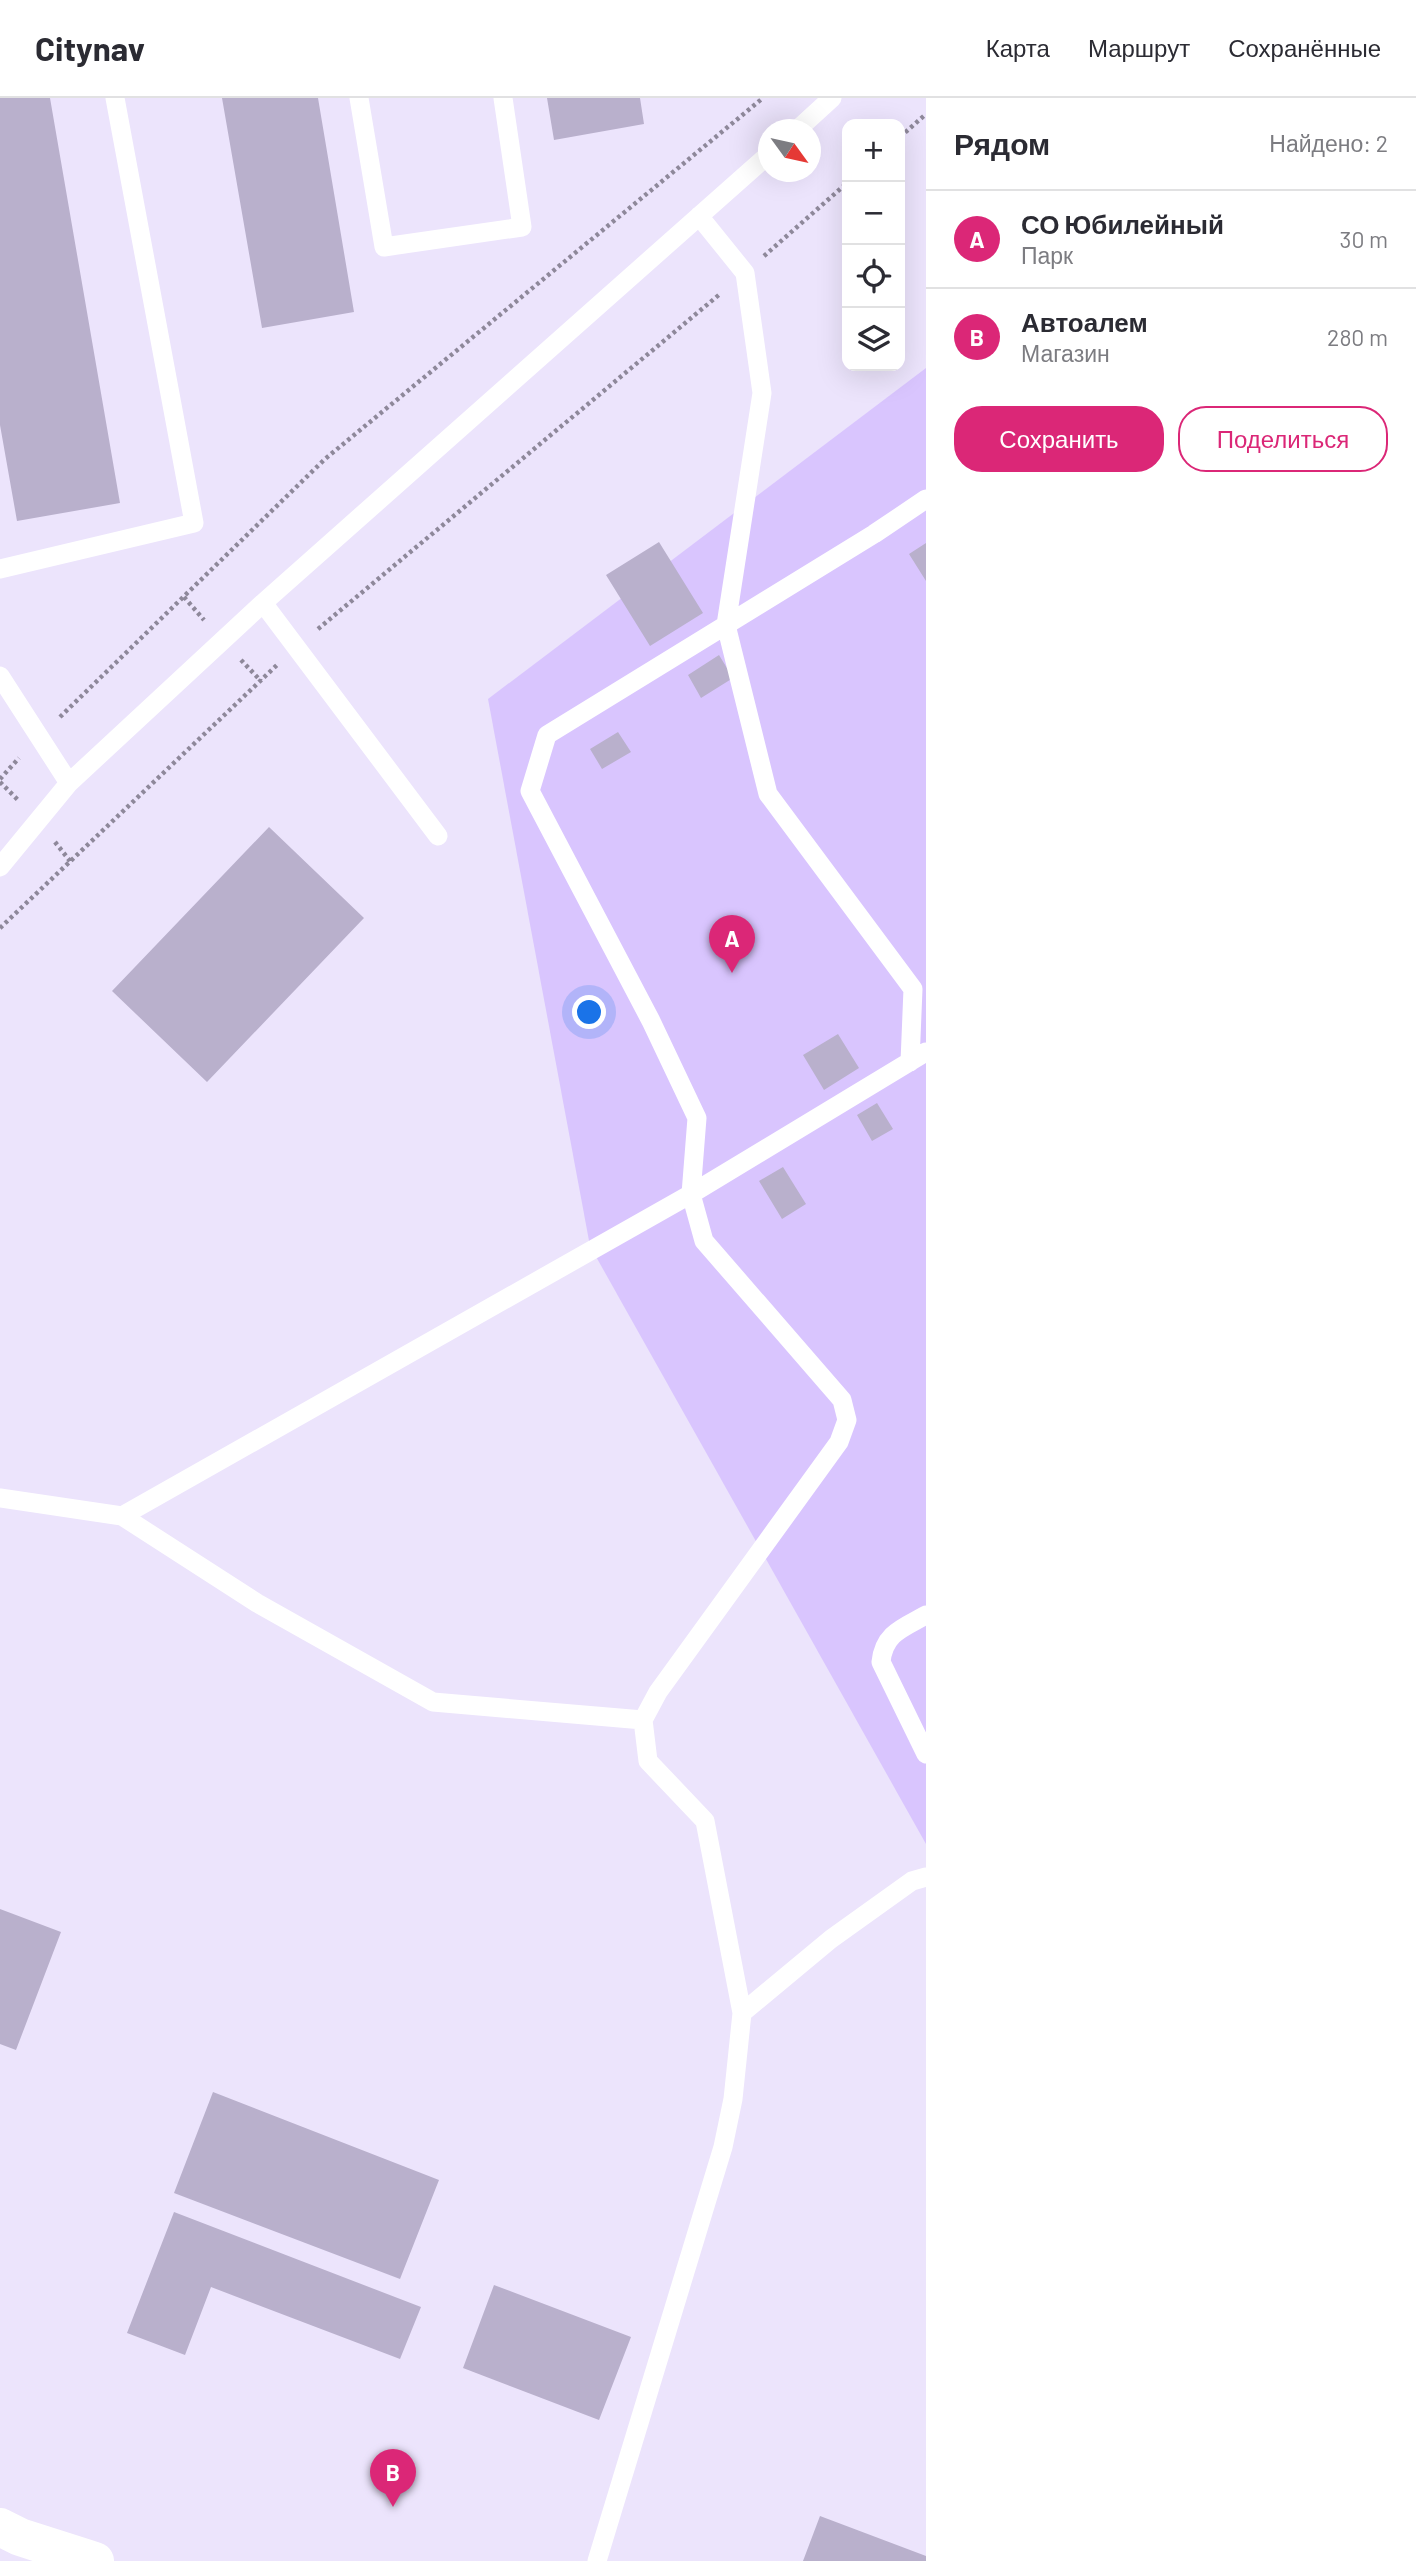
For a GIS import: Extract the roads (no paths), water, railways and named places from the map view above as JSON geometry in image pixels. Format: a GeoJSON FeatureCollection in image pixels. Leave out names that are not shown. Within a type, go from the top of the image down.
{"type":"FeatureCollection","features":[{"type":"Feature","properties":{"kind":"street"},"geometry":{"type":"LineString","coordinates":[[0,2526],[20,2538],[95,2561]]}},
{"type":"Feature","properties":{"kind":"lane"},"geometry":{"type":"LineString","coordinates":[[0,569],[194,523],[115,98]]}},
{"type":"Feature","properties":{"kind":"lane"},"geometry":{"type":"LineString","coordinates":[[359,98],[384,247],[522,227],[503,98]]}},
{"type":"Feature","properties":{"kind":"lane"},"geometry":{"type":"LineString","coordinates":[[809,119],[832,98]]}},
{"type":"Feature","properties":{"kind":"lane"},"geometry":{"type":"LineString","coordinates":[[0,867],[69,783],[263,603],[758,164]]}},
{"type":"Feature","properties":{"kind":"lane"},"geometry":{"type":"LineString","coordinates":[[122,1516],[691,1194],[918,1057],[913,989],[768,793],[726,625],[762,393],[745,273],[699,216]]}},
{"type":"Feature","properties":{"kind":"lane"},"geometry":{"type":"LineString","coordinates":[[597,2561],[723,2147],[733,2099],[742,2013],[705,1821],[648,1761],[643,1720],[658,1692],[839,1442],[846,1420],[842,1400],[704,1241],[691,1194],[697,1118],[651,1021],[530,791],[547,735],[874,534],[926,499]]}},
{"type":"Feature","properties":{"kind":"lane"},"geometry":{"type":"LineString","coordinates":[[263,603],[438,836]]}},
{"type":"Feature","properties":{"kind":"lane"},"geometry":{"type":"LineString","coordinates":[[0,676],[69,783]]}},
{"type":"Feature","properties":{"kind":"lane"},"geometry":{"type":"LineString","coordinates":[[0,1498],[122,1516],[257,1603],[433,1702],[643,1720]]}},
{"type":"Feature","properties":{"kind":"lane"},"geometry":{"type":"LineString","coordinates":[[926,1615],[890,1636],[882,1647],[880,1662],[926,1754]]}},
{"type":"Feature","properties":{"kind":"lane"},"geometry":{"type":"LineString","coordinates":[[742,2013],[831,1939],[912,1881],[926,1877]]}},
{"type":"Feature","properties":{"kind":"place","name":"СО Юбилейный"},"geometry":{"type":"Point","coordinates":[732,973]}},
{"type":"Feature","properties":{"kind":"place","name":"Автоалем"},"geometry":{"type":"Point","coordinates":[393,2507]}}]}
